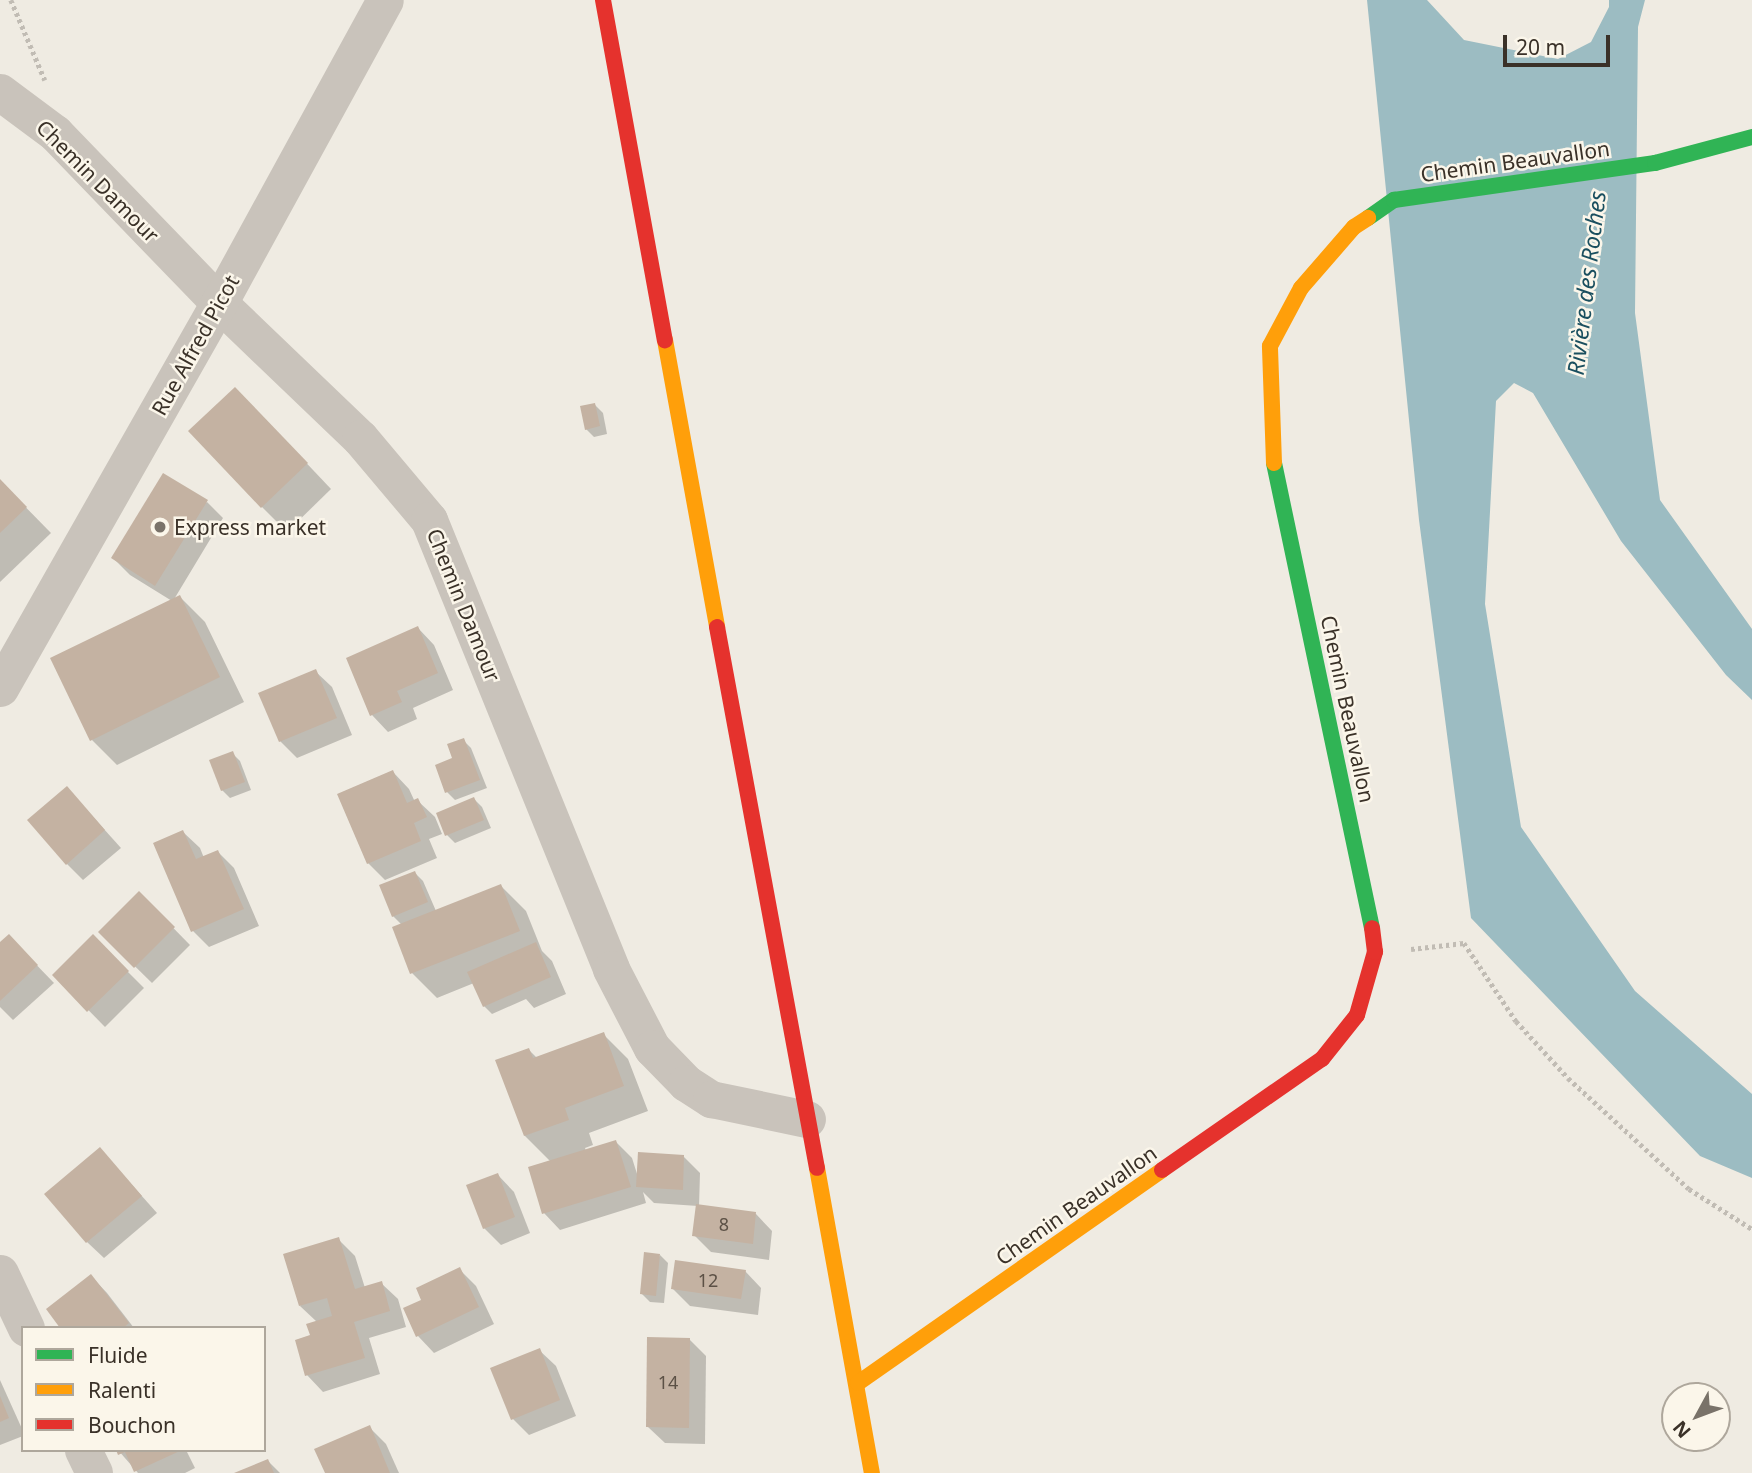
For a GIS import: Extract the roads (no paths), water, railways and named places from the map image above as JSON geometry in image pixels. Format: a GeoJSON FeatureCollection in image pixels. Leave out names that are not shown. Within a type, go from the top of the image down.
{"type":"FeatureCollection","features":[{"type":"Feature","properties":{"kind":"street","name":"Rue Alfred Picot"},"geometry":{"type":"LineString","coordinates":[[0,688],[219,303],[385,0]]}},
{"type":"Feature","properties":{"kind":"street"},"geometry":{"type":"LineString","coordinates":[[603,0],[807,1119],[858,1383],[872,1473]]}},
{"type":"Feature","properties":{"kind":"street","name":"Chemin Damour"},"geometry":{"type":"LineString","coordinates":[[0,92],[55,133],[219,303],[360,438],[429,520],[611,969],[652,1048],[686,1083],[711,1099],[807,1119]]}},
{"type":"Feature","properties":{"kind":"street","name":"Chemin Beauvallon"},"geometry":{"type":"LineString","coordinates":[[858,1383],[1322,1059],[1357,1015],[1376,952],[1272,453],[1270,346],[1301,288],[1354,227],[1394,200],[1655,163],[1752,137]]}},
{"type":"Feature","properties":{"kind":"street"},"geometry":{"type":"LineString","coordinates":[[0,1273],[25,1326]]}},
{"type":"Feature","properties":{"kind":"street"},"geometry":{"type":"LineString","coordinates":[[84,1452],[94,1473]]}},
{"type":"Feature","properties":{"kind":"water","name":"Rivière des Roches"},"geometry":{"type":"Polygon","coordinates":[[[1367,0],[1427,0],[1464,40],[1558,59],[1591,42],[1609,7],[1609,0],[1645,0],[1638,27],[1635,313],[1660,500],[1752,629],[1752,700],[1726,675],[1621,541],[1533,393],[1514,383],[1496,401],[1485,604],[1521,827],[1635,991],[1752,1094],[1752,1178],[1700,1156],[1471,918],[1419,520],[1367,0]]]}},
{"type":"Feature","properties":{"kind":"place","name":"Express market"},"geometry":{"type":"Point","coordinates":[160,527]}}]}
